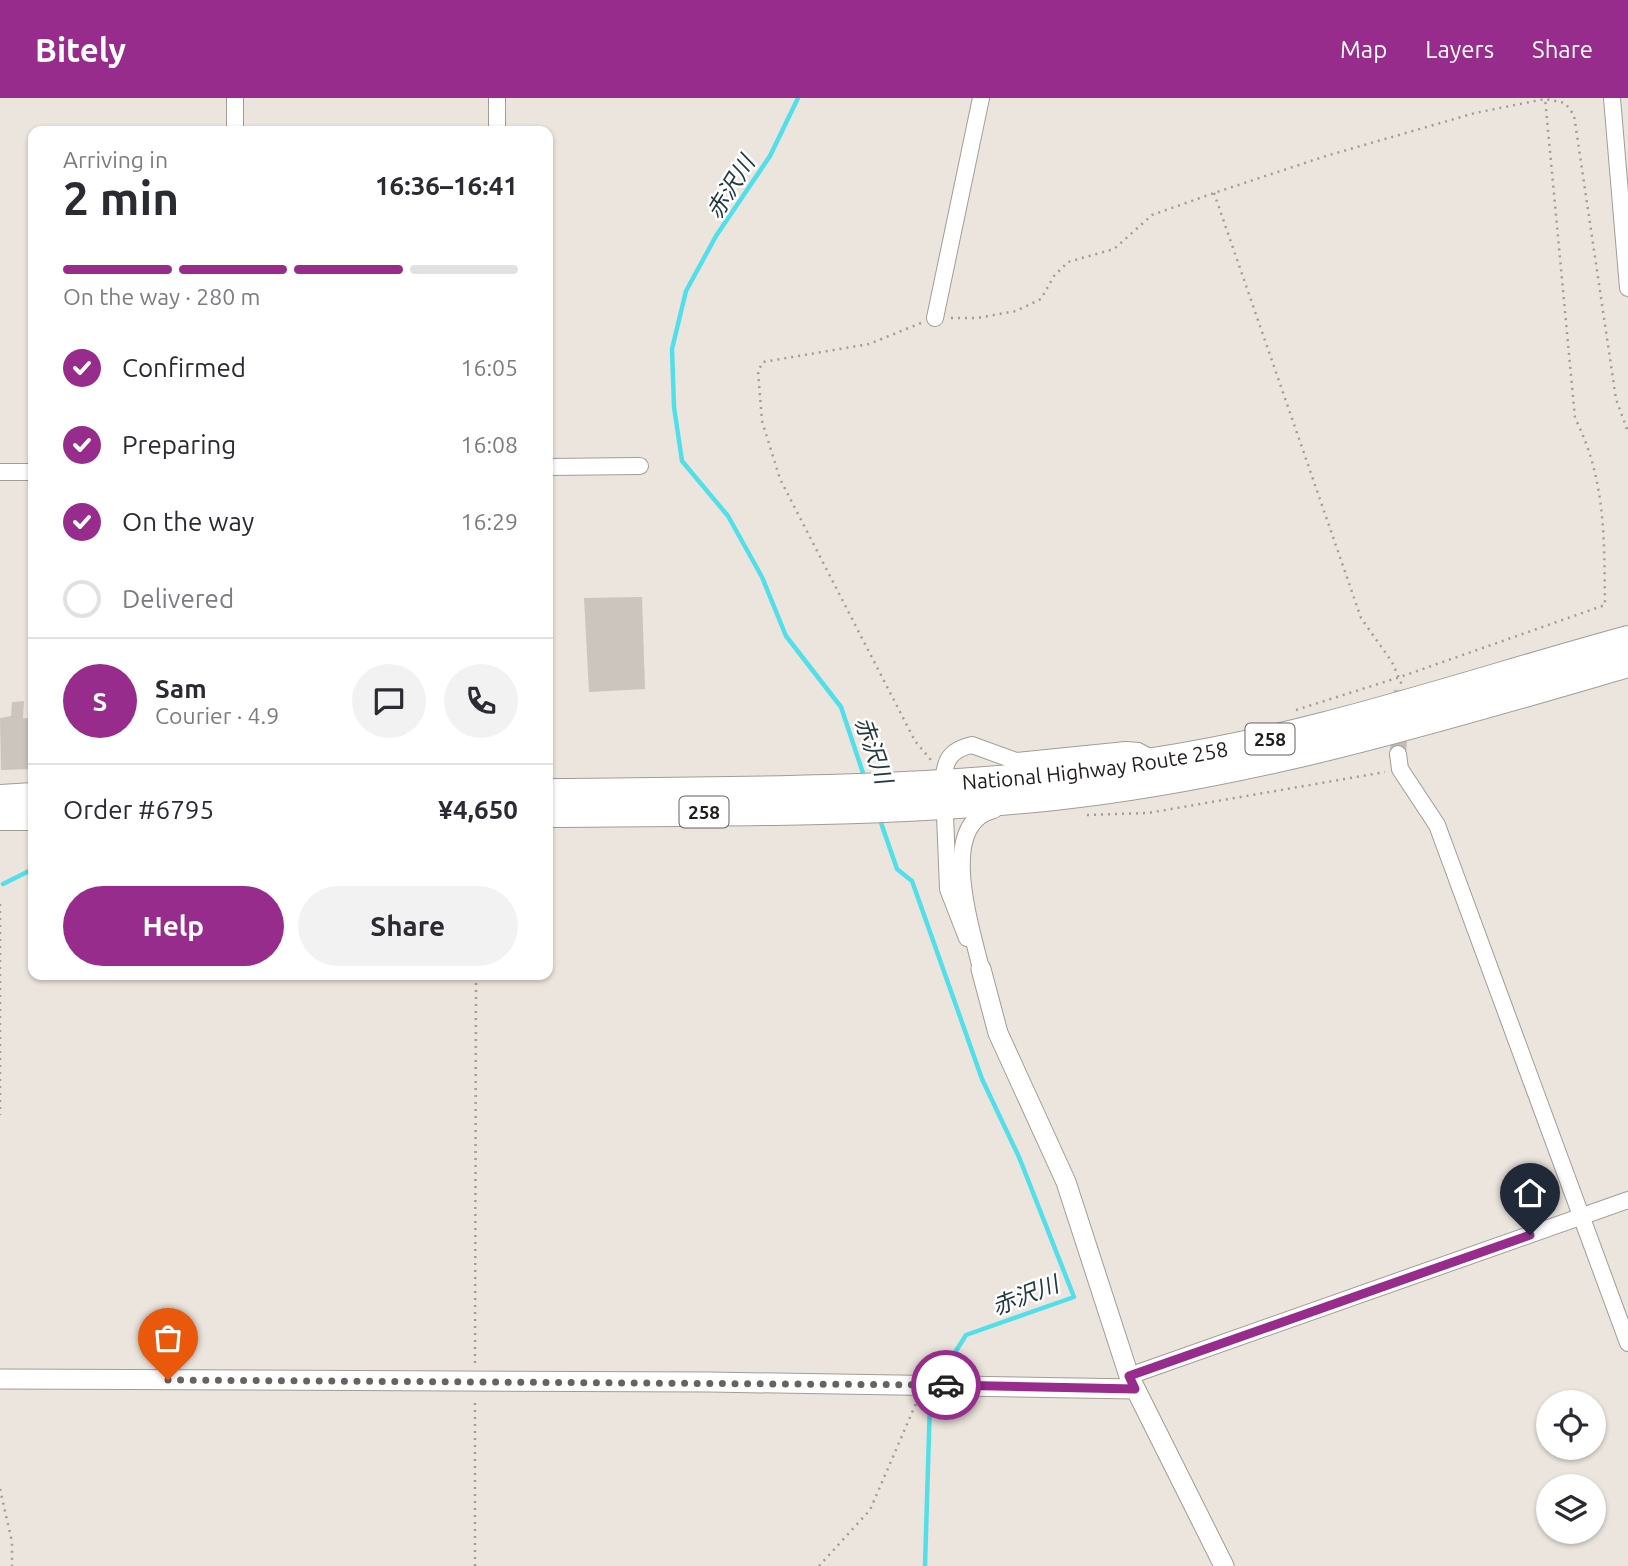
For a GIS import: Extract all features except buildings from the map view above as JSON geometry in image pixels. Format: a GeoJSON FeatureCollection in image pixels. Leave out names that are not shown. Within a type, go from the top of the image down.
{"type":"FeatureCollection","features":[{"type":"Feature","properties":{"kind":"highway","name":"National Highway Route 258"},"geometry":{"type":"LineString","coordinates":[[904,797],[1156,761],[1304,732],[1628,639]]}},
{"type":"Feature","properties":{"kind":"highway","name":"National Highway Route 258"},"geometry":{"type":"LineString","coordinates":[[553,792],[1055,797],[1166,781],[1307,754],[1628,664]]}},
{"type":"Feature","properties":{"kind":"highway"},"geometry":{"type":"LineString","coordinates":[[0,798],[28,796]]}},
{"type":"Feature","properties":{"kind":"highway","name":"National Highway Route 258"},"geometry":{"type":"LineString","coordinates":[[553,814],[860,797]]}},
{"type":"Feature","properties":{"kind":"highway"},"geometry":{"type":"LineString","coordinates":[[0,817],[28,817]]}},
{"type":"Feature","properties":{"kind":"street"},"geometry":{"type":"LineString","coordinates":[[235,98],[235,126]]}},
{"type":"Feature","properties":{"kind":"street"},"geometry":{"type":"LineString","coordinates":[[496,98],[497,126]]}},
{"type":"Feature","properties":{"kind":"street"},"geometry":{"type":"LineString","coordinates":[[935,318],[981,98]]}},
{"type":"Feature","properties":{"kind":"street"},"geometry":{"type":"LineString","coordinates":[[1612,98],[1628,288]]}},
{"type":"Feature","properties":{"kind":"street"},"geometry":{"type":"LineString","coordinates":[[553,467],[640,466]]}},
{"type":"Feature","properties":{"kind":"street"},"geometry":{"type":"LineString","coordinates":[[0,472],[28,472]]}},
{"type":"Feature","properties":{"kind":"street"},"geometry":{"type":"LineString","coordinates":[[944,770],[953,752],[972,745],[1016,761],[1126,750],[1138,751],[1156,761]]}},
{"type":"Feature","properties":{"kind":"street"},"geometry":{"type":"LineString","coordinates":[[1399,761],[1437,825],[1628,1343]]}},
{"type":"Feature","properties":{"kind":"street"},"geometry":{"type":"LineString","coordinates":[[1055,797],[982,813],[966,830],[963,842],[963,887],[981,969],[998,1033],[1066,1182],[1132,1382],[1224,1566]]}},
{"type":"Feature","properties":{"kind":"street"},"geometry":{"type":"LineString","coordinates":[[945,815],[948,889],[981,969]]}},
{"type":"Feature","properties":{"kind":"street"},"geometry":{"type":"LineString","coordinates":[[0,1379],[922,1384],[1132,1382],[1628,1200]]}},
{"type":"Feature","properties":{"kind":"path"},"geometry":{"type":"LineString","coordinates":[[944,770],[928,759],[915,741],[780,479],[762,421],[758,371],[763,362],[869,344],[935,318],[977,318],[1016,311],[1041,299],[1054,276],[1068,262],[1114,249],[1152,215],[1326,156],[1475,113],[1545,98],[1565,103],[1574,115],[1616,399],[1628,432]]}},
{"type":"Feature","properties":{"kind":"path"},"geometry":{"type":"LineString","coordinates":[[1400,677],[1605,605],[1604,511],[1591,450],[1574,418],[1545,98]]}},
{"type":"Feature","properties":{"kind":"path"},"geometry":{"type":"LineString","coordinates":[[1214,193],[1361,618],[1400,677],[1402,687]]}},
{"type":"Feature","properties":{"kind":"path"},"geometry":{"type":"LineString","coordinates":[[1081,815],[1147,813],[1399,761]]}},
{"type":"Feature","properties":{"kind":"path"},"geometry":{"type":"LineString","coordinates":[[0,904],[0,1115]]}},
{"type":"Feature","properties":{"kind":"path"},"geometry":{"type":"LineString","coordinates":[[475,1566],[476,980]]}},
{"type":"Feature","properties":{"kind":"path"},"geometry":{"type":"LineString","coordinates":[[819,1566],[870,1510],[907,1426],[922,1384]]}},
{"type":"Feature","properties":{"kind":"path"},"geometry":{"type":"LineString","coordinates":[[0,1489],[12,1542],[12,1566]]}},
{"type":"Feature","properties":{"kind":"waterway","name":"赤沢川"},"geometry":{"type":"LineString","coordinates":[[798,98],[770,156],[716,236],[686,291],[672,349],[674,407],[682,461],[728,516],[762,577],[786,636],[841,707],[865,779]]}},
{"type":"Feature","properties":{"kind":"waterway","name":"赤沢川"},"geometry":{"type":"LineString","coordinates":[[879,817],[897,869],[912,881],[982,1079],[1019,1157],[1074,1297],[966,1335],[944,1370]]}},
{"type":"Feature","properties":{"kind":"waterway"},"geometry":{"type":"LineString","coordinates":[[3,884],[28,872]]}},
{"type":"Feature","properties":{"kind":"waterway","name":"赤沢川"},"geometry":{"type":"LineString","coordinates":[[925,1566],[930,1400]]}},
{"type":"Feature","properties":{"kind":"tunnel"},"geometry":{"type":"LineString","coordinates":[[1398,754],[1402,687]]}},
{"type":"Feature","properties":{"kind":"way so far"},"geometry":{"type":"LineString","coordinates":[[168,1380],[946,1385]]}},
{"type":"Feature","properties":{"kind":"route"},"geometry":{"type":"LineString","coordinates":[[946,1385],[1135,1389],[1129,1376],[1530,1235]]}}]}
